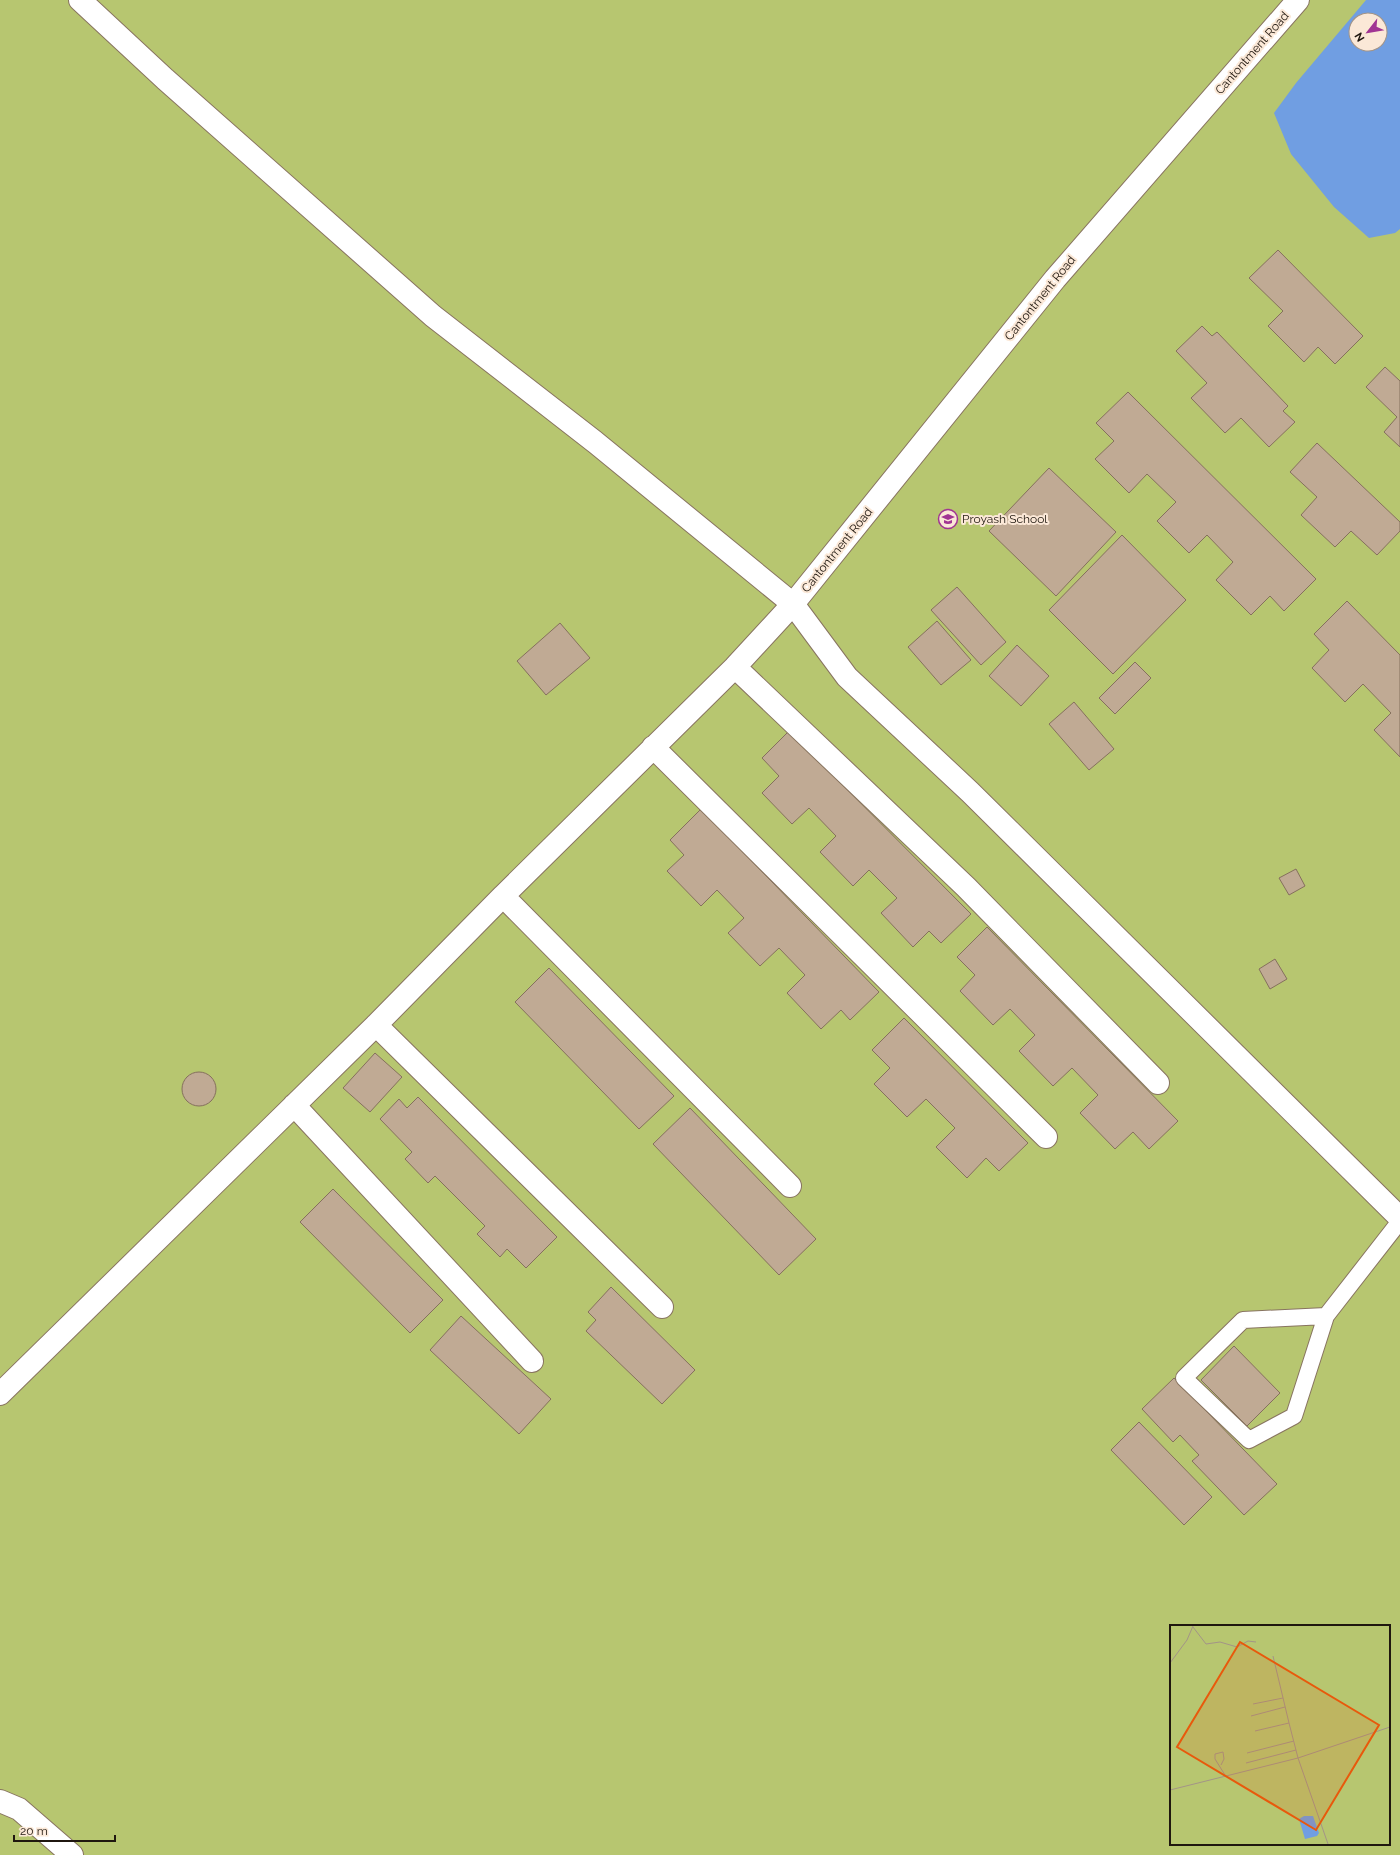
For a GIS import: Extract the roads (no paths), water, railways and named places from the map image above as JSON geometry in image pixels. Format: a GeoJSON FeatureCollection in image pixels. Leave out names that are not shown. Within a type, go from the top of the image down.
{"type":"FeatureCollection","features":[{"type":"Feature","properties":{"kind":"street"},"geometry":{"type":"LineString","coordinates":[[80,0],[165,79],[433,316],[595,442],[793,604],[847,677],[970,792],[1400,1219]]}},
{"type":"Feature","properties":{"kind":"street","name":"Cantontment Road"},"geometry":{"type":"LineString","coordinates":[[0,1394],[376,1025],[502,896],[735,666],[793,604],[1055,279],[1298,0]]}},
{"type":"Feature","properties":{"kind":"street"},"geometry":{"type":"LineString","coordinates":[[735,666],[966,887],[1158,1082]]}},
{"type":"Feature","properties":{"kind":"street"},"geometry":{"type":"LineString","coordinates":[[653,747],[1046,1137]]}},
{"type":"Feature","properties":{"kind":"street"},"geometry":{"type":"LineString","coordinates":[[502,896],[790,1186]]}},
{"type":"Feature","properties":{"kind":"street"},"geometry":{"type":"LineString","coordinates":[[376,1025],[662,1307]]}},
{"type":"Feature","properties":{"kind":"street"},"geometry":{"type":"LineString","coordinates":[[294,1105],[532,1361]]}},
{"type":"Feature","properties":{"kind":"street"},"geometry":{"type":"LineString","coordinates":[[0,1801],[18,1809],[72,1855]]}},
{"type":"Feature","properties":{"kind":"lane"},"geometry":{"type":"LineString","coordinates":[[1326,1316],[1243,1320],[1184,1378],[1248,1440],[1294,1416],[1326,1316],[1400,1219]]}},
{"type":"Feature","properties":{"kind":"water"},"geometry":{"type":"Polygon","coordinates":[[[1366,0],[1400,0],[1400,229],[1395,233],[1369,238],[1334,207],[1291,154],[1274,113],[1296,83],[1348,21],[1348,52],[1388,52],[1388,12],[1356,12],[1366,0]]]}},
{"type":"Feature","properties":{"kind":"place","name":"Proyash School"},"geometry":{"type":"Point","coordinates":[948,519]}}]}
